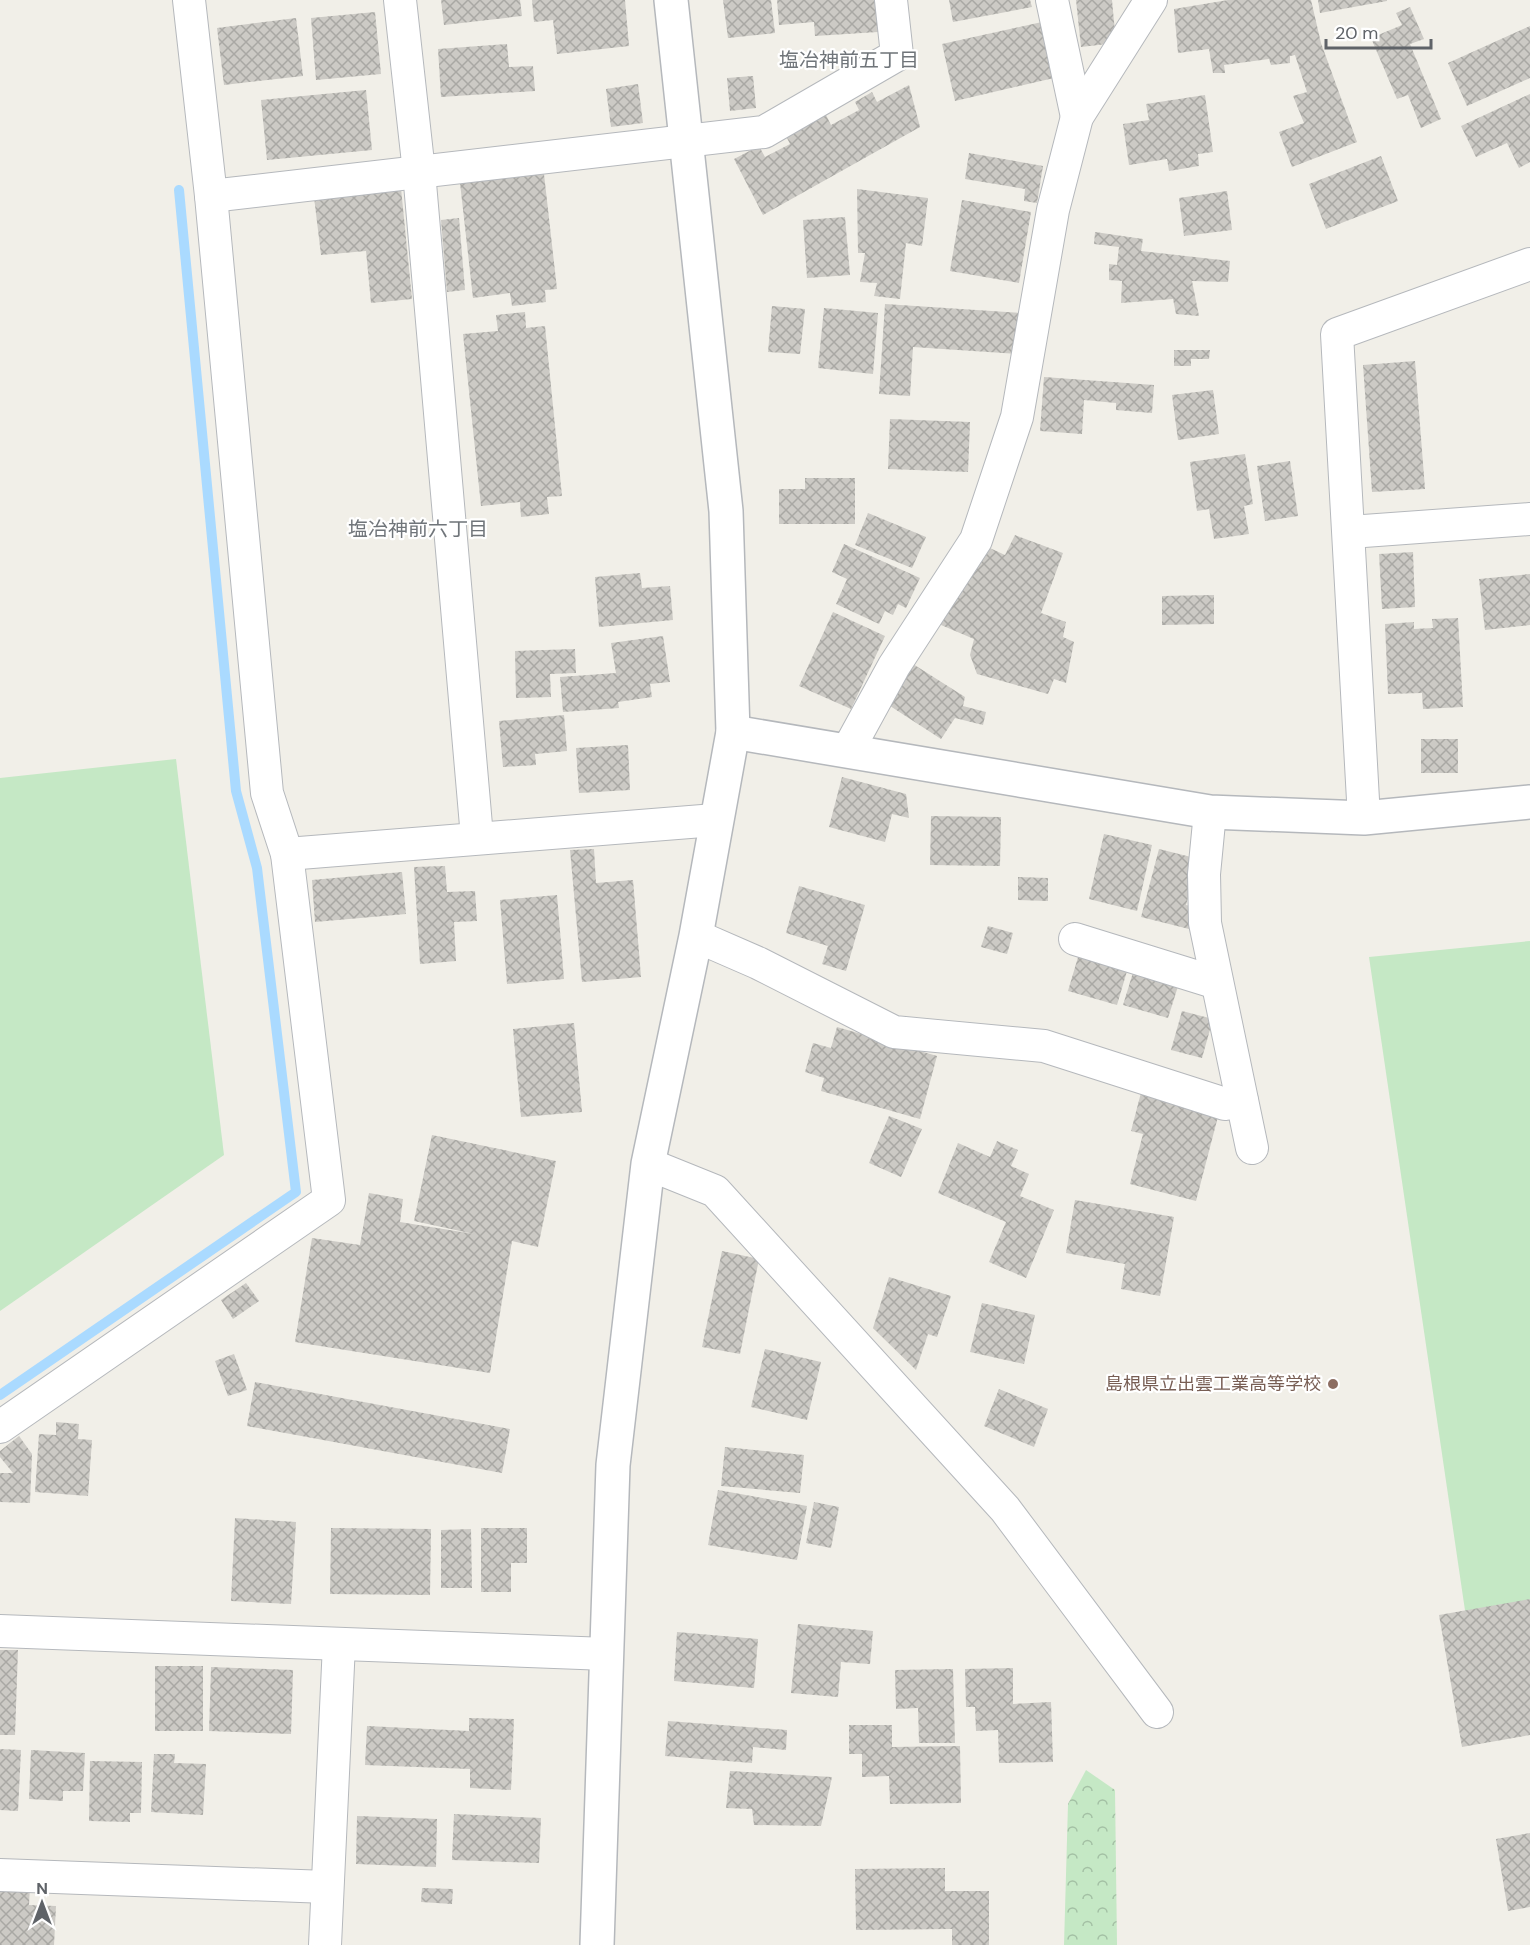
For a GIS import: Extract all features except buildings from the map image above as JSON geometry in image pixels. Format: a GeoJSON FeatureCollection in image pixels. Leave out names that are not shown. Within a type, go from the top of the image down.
{"type":"FeatureCollection","features":[{"type":"Feature","properties":{"kind":"street"},"geometry":{"type":"LineString","coordinates":[[0,1427],[329,1200],[287,854],[267,793],[212,196],[189,0]]}},
{"type":"Feature","properties":{"kind":"street"},"geometry":{"type":"LineString","coordinates":[[400,0],[419,172],[477,837]]}},
{"type":"Feature","properties":{"kind":"street"},"geometry":{"type":"LineString","coordinates":[[597,1945],[613,1465],[648,1164],[696,936],[715,820],[733,732],[726,512],[670,0]]}},
{"type":"Feature","properties":{"kind":"street"},"geometry":{"type":"LineString","coordinates":[[212,196],[764,132],[897,55],[891,0]]}},
{"type":"Feature","properties":{"kind":"street"},"geometry":{"type":"LineString","coordinates":[[1052,0],[1077,117]]}},
{"type":"Feature","properties":{"kind":"street"},"geometry":{"type":"LineString","coordinates":[[848,750],[894,666],[976,540],[1017,417],[1053,210],[1077,117],[1150,0]]}},
{"type":"Feature","properties":{"kind":"street"},"geometry":{"type":"LineString","coordinates":[[1364,818],[1350,532],[1337,334],[1530,264]]}},
{"type":"Feature","properties":{"kind":"street"},"geometry":{"type":"LineString","coordinates":[[1350,532],[1530,519]]}},
{"type":"Feature","properties":{"kind":"street"},"geometry":{"type":"LineString","coordinates":[[733,732],[1210,812],[1364,818],[1530,802]]}},
{"type":"Feature","properties":{"kind":"street"},"geometry":{"type":"LineString","coordinates":[[1210,812],[1204,874],[1204,923],[1252,1148]]}},
{"type":"Feature","properties":{"kind":"street"},"geometry":{"type":"LineString","coordinates":[[287,854],[477,837],[715,820]]}},
{"type":"Feature","properties":{"kind":"street"},"geometry":{"type":"LineString","coordinates":[[696,936],[758,963],[894,1032],[1044,1046],[1225,1104],[1242,1101]]}},
{"type":"Feature","properties":{"kind":"street"},"geometry":{"type":"LineString","coordinates":[[1075,939],[1217,983]]}},
{"type":"Feature","properties":{"kind":"street"},"geometry":{"type":"LineString","coordinates":[[648,1164],[715,1191],[1005,1509],[1157,1712]]}},
{"type":"Feature","properties":{"kind":"street"},"geometry":{"type":"LineString","coordinates":[[0,1631],[607,1654]]}},
{"type":"Feature","properties":{"kind":"street"},"geometry":{"type":"LineString","coordinates":[[325,1945],[339,1644]]}},
{"type":"Feature","properties":{"kind":"street"},"geometry":{"type":"LineString","coordinates":[[0,1875],[327,1887]]}},
{"type":"Feature","properties":{"kind":"green space"},"geometry":{"type":"Polygon","coordinates":[[[176,759],[224,1155],[0,1311],[0,778],[176,759]]]}},
{"type":"Feature","properties":{"kind":"green space"},"geometry":{"type":"Polygon","coordinates":[[[1530,941],[1530,1614],[1467,1624],[1369,957],[1530,941]]]}},
{"type":"Feature","properties":{"kind":"green space"},"geometry":{"type":"Polygon","coordinates":[[[1086,1770],[1115,1790],[1117,1945],[1064,1945],[1068,1804],[1086,1770]]]}},
{"type":"Feature","properties":{"kind":"waterway"},"geometry":{"type":"LineString","coordinates":[[0,1395],[296,1192],[257,868],[236,791],[179,190]]}},
{"type":"Feature","properties":{"kind":"place","name":"島根県立出雲工業高等学校"},"geometry":{"type":"Point","coordinates":[1333,1384]}},
{"type":"Feature","properties":{"kind":"district","name":"塩冶神前五丁目"},"geometry":{"type":"Point","coordinates":[849,60]}},
{"type":"Feature","properties":{"kind":"district","name":"塩冶神前六丁目"},"geometry":{"type":"Point","coordinates":[418,529]}}]}
